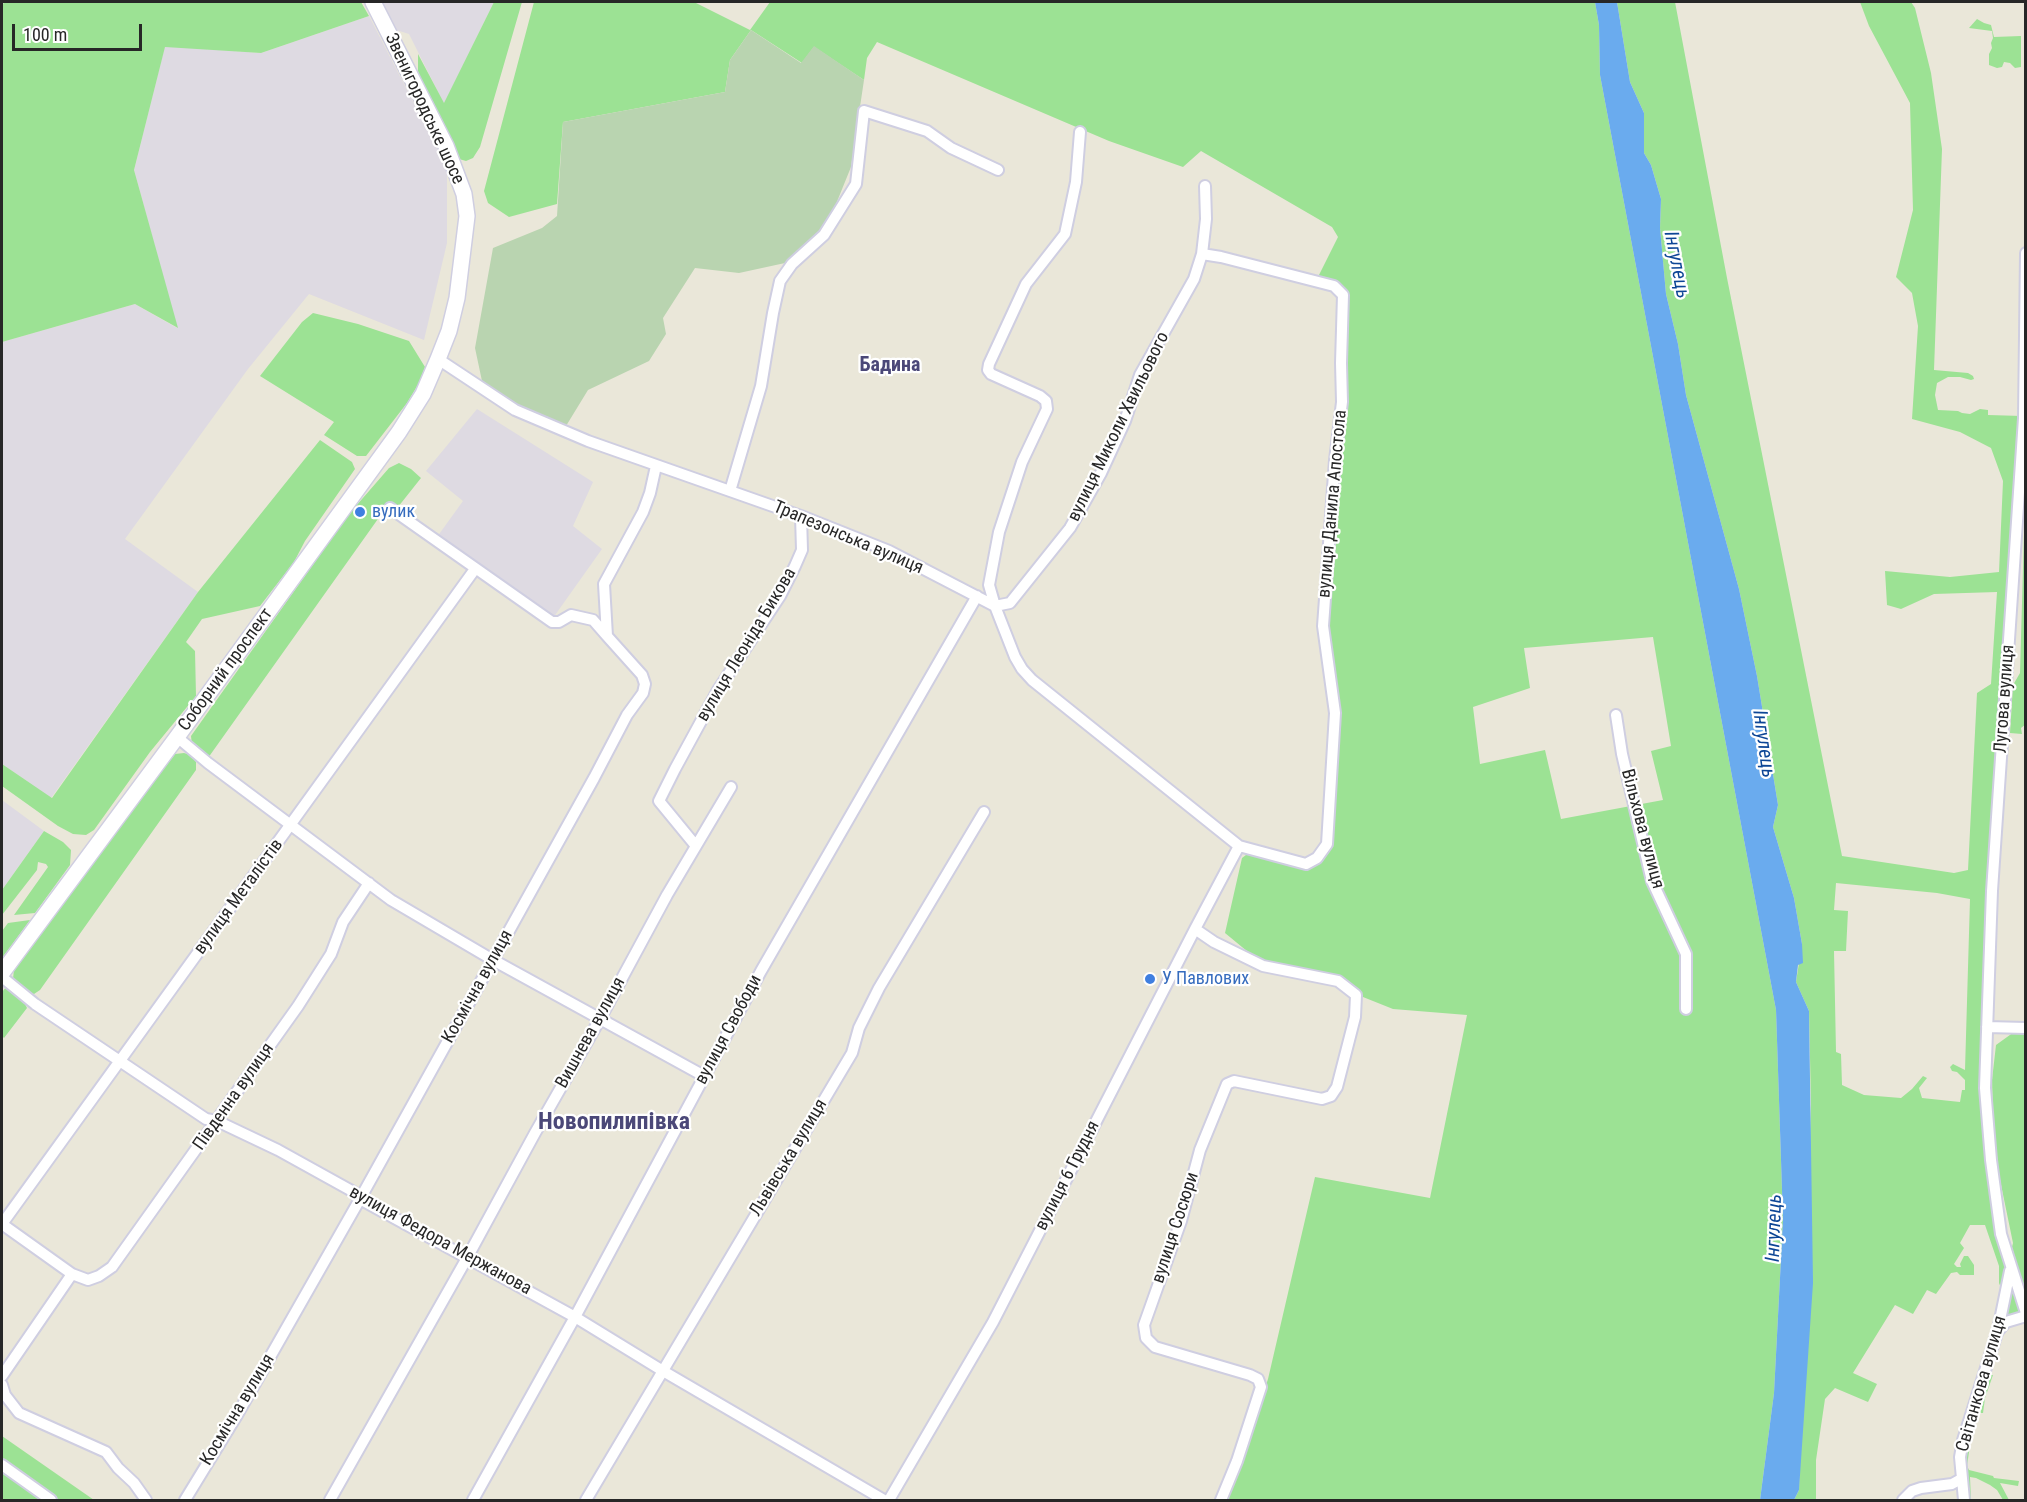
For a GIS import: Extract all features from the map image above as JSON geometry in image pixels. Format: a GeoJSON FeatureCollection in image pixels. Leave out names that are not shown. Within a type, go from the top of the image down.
{"type":"FeatureCollection","features":[{"type":"Feature","properties":{"kind":"main road","name":"Звенигородське шосе"},"geometry":{"type":"LineString","coordinates":[[373,2],[446,146],[464,194],[467,216],[457,298],[449,331],[438,359]]}},
{"type":"Feature","properties":{"kind":"main road","name":"Соборний проспект"},"geometry":{"type":"LineString","coordinates":[[2,975],[399,432],[423,394],[438,359]]}},
{"type":"Feature","properties":{"kind":"street"},"geometry":{"type":"LineString","coordinates":[[730,491],[761,386],[780,281],[792,264],[824,235],[856,184],[864,111],[927,131],[951,148],[998,170]]}},
{"type":"Feature","properties":{"kind":"street"},"geometry":{"type":"LineString","coordinates":[[1080,132],[1076,182],[1065,234],[1026,284],[989,364],[988,370],[991,374],[1040,396],[1046,402],[1047,409],[1022,462],[999,532],[989,585],[1015,657],[1032,680],[1239,846]]}},
{"type":"Feature","properties":{"kind":"street","name":"вулиця Миколи Хвильового"},"geometry":{"type":"LineString","coordinates":[[995,606],[1010,603],[1070,528],[1101,473],[1125,421],[1140,375],[1194,279],[1202,254],[1206,219],[1205,186]]}},
{"type":"Feature","properties":{"kind":"street","name":"Лугова вулиця"},"geometry":{"type":"LineString","coordinates":[[2025,253],[2024,418],[1992,891],[1987,1027],[1987,1109],[1991,1160],[2001,1234],[2025,1315]]}},
{"type":"Feature","properties":{"kind":"street","name":"вулиця Данила Апостола"},"geometry":{"type":"LineString","coordinates":[[1202,254],[1334,286],[1343,295],[1342,402],[1334,471],[1323,626],[1335,713],[1327,844],[1317,858],[1306,864],[1239,846]]}},
{"type":"Feature","properties":{"kind":"street","name":"Трапезонська вулиця"},"geometry":{"type":"LineString","coordinates":[[438,359],[515,410],[588,441],[801,516],[889,551],[995,606]]}},
{"type":"Feature","properties":{"kind":"street"},"geometry":{"type":"LineString","coordinates":[[607,636],[604,584],[643,513],[656,466]]}},
{"type":"Feature","properties":{"kind":"street"},"geometry":{"type":"LineString","coordinates":[[390,507],[475,569]]}},
{"type":"Feature","properties":{"kind":"street","name":"вулиця Леоніда Бикова"},"geometry":{"type":"LineString","coordinates":[[696,846],[660,801],[718,690],[780,596],[802,550],[801,516]]}},
{"type":"Feature","properties":{"kind":"street","name":"Космічна вулиця"},"geometry":{"type":"LineString","coordinates":[[185,1500],[237,1415],[360,1199],[627,715],[643,693],[645,684],[642,675],[593,620],[571,615],[559,622],[552,622],[475,569]]}},
{"type":"Feature","properties":{"kind":"street","name":"вулиця Металістів"},"geometry":{"type":"LineString","coordinates":[[2,1224],[475,569]]}},
{"type":"Feature","properties":{"kind":"street","name":"вулиця Свободи"},"geometry":{"type":"LineString","coordinates":[[473,1500],[575,1317],[761,971],[977,596]]}},
{"type":"Feature","properties":{"kind":"street","name":"Вільхова вулиця"},"geometry":{"type":"LineString","coordinates":[[1616,716],[1622,754],[1652,881],[1686,954],[1686,1009]]}},
{"type":"Feature","properties":{"kind":"street"},"geometry":{"type":"LineString","coordinates":[[177,737],[208,763],[391,900],[493,960],[704,1076]]}},
{"type":"Feature","properties":{"kind":"street","name":"Вишнева вулиця"},"geometry":{"type":"LineString","coordinates":[[330,1500],[467,1258],[534,1132],[600,1019],[667,895],[731,787]]}},
{"type":"Feature","properties":{"kind":"street","name":"Львівська вулиця"},"geometry":{"type":"LineString","coordinates":[[586,1500],[852,1053],[859,1028],[879,988],[984,812]]}},
{"type":"Feature","properties":{"kind":"street","name":"вулиця 6 Грудня"},"geometry":{"type":"LineString","coordinates":[[889,1500],[993,1322],[1239,846]]}},
{"type":"Feature","properties":{"kind":"street","name":"Південна вулиця"},"geometry":{"type":"LineString","coordinates":[[72,1274],[88,1280],[112,1267],[298,1006],[331,954],[343,922],[369,884]]}},
{"type":"Feature","properties":{"kind":"street","name":"вулиця Сосюри"},"geometry":{"type":"LineString","coordinates":[[1195,929],[1214,942],[1263,966],[1338,981],[1356,994],[1354,1017],[1337,1087],[1331,1096],[1322,1099],[1234,1081],[1227,1084],[1200,1150],[1181,1221],[1144,1324],[1146,1338],[1155,1347],[1258,1379],[1261,1387],[1237,1461],[1221,1500]]}},
{"type":"Feature","properties":{"kind":"street","name":"вулиця Федора Мержанова"},"geometry":{"type":"LineString","coordinates":[[2,975],[35,1004],[206,1119],[217,1121],[278,1150],[352,1191],[360,1199],[575,1317],[884,1500]]}},
{"type":"Feature","properties":{"kind":"street"},"geometry":{"type":"LineString","coordinates":[[1987,1027],[2025,1028]]}},
{"type":"Feature","properties":{"kind":"street"},"geometry":{"type":"LineString","coordinates":[[2,1224],[72,1274],[2,1376]]}},
{"type":"Feature","properties":{"kind":"street","name":"Світанкова вулиця"},"geometry":{"type":"LineString","coordinates":[[1964,1500],[1960,1457],[1963,1440],[1998,1330],[2011,1267]]}},
{"type":"Feature","properties":{"kind":"street"},"geometry":{"type":"LineString","coordinates":[[1998,1330],[2006,1322],[2025,1315]]}},
{"type":"Feature","properties":{"kind":"street"},"geometry":{"type":"LineString","coordinates":[[2,1384],[5,1395],[19,1413],[106,1452],[146,1500]]}},
{"type":"Feature","properties":{"kind":"street"},"geometry":{"type":"LineString","coordinates":[[2,1465],[51,1500]]}},
{"type":"Feature","properties":{"kind":"street"},"geometry":{"type":"LineString","coordinates":[[1903,1500],[1911,1491],[1952,1484],[1961,1479]]}},
{"type":"Feature","properties":{"kind":"shaded area"},"geometry":{"type":"Polygon","coordinates":[[[380,2],[494,2],[444,104],[409,34],[393,29],[380,2]]]}},
{"type":"Feature","properties":{"kind":"shaded area"},"geometry":{"type":"Polygon","coordinates":[[[369,16],[447,168],[447,243],[424,340],[309,294],[248,369],[125,539],[198,592],[51,798],[2,764],[2,342],[135,304],[177,328],[134,170],[165,46],[261,53],[369,16]]]}},
{"type":"Feature","properties":{"kind":"shaded area"},"geometry":{"type":"Polygon","coordinates":[[[477,409],[593,482],[573,526],[602,549],[553,618],[437,537],[463,501],[426,471],[477,409]]]}},
{"type":"Feature","properties":{"kind":"shaded area"},"geometry":{"type":"Polygon","coordinates":[[[2,800],[44,831],[2,890],[2,800]]]}},
{"type":"Feature","properties":{"kind":"green space"},"geometry":{"type":"Polygon","coordinates":[[[7,2],[361,2],[369,16],[261,53],[165,47],[134,170],[178,328],[135,304],[2,342],[2,4],[7,2]]]}},
{"type":"Feature","properties":{"kind":"green space"},"geometry":{"type":"Polygon","coordinates":[[[494,2],[522,2],[480,147],[473,158],[466,161],[459,159],[423,88],[418,71],[418,54],[444,103],[494,2]]]}},
{"type":"Feature","properties":{"kind":"green space"},"geometry":{"type":"Polygon","coordinates":[[[534,2],[694,2],[750,30],[770,2],[1595,2],[1599,25],[1600,75],[1776,1010],[1783,1220],[1774,1393],[1760,1500],[1228,1500],[1268,1379],[1315,1177],[1430,1198],[1467,1015],[1393,1009],[1363,997],[1340,976],[1259,961],[1225,933],[1242,858],[1250,852],[1305,866],[1329,845],[1340,715],[1326,626],[1331,590],[1346,395],[1345,294],[1318,277],[1338,237],[1332,227],[1201,151],[1183,167],[1109,141],[877,42],[867,58],[864,80],[814,47],[802,63],[751,30],[730,60],[725,92],[563,122],[557,204],[509,217],[488,203],[484,191],[534,2]],[[1653,637],[1524,648],[1530,688],[1473,707],[1480,764],[1545,750],[1561,819],[1663,800],[1651,751],[1671,746],[1653,637]]]}},
{"type":"Feature","properties":{"kind":"green space"},"geometry":{"type":"Polygon","coordinates":[[[1617,2],[1675,2],[1727,278],[1842,856],[1954,873],[1968,870],[1977,693],[1991,684],[1997,592],[1934,594],[1901,609],[1887,605],[1885,571],[1950,577],[1999,572],[2003,481],[1991,448],[1960,432],[1912,419],[1918,326],[1912,293],[1896,277],[1913,210],[1910,103],[1869,26],[1860,2],[1911,2],[1915,8],[1931,73],[1942,149],[1934,370],[1968,373],[1974,379],[1948,377],[1937,383],[1935,395],[1938,410],[1970,414],[1980,409],[1988,410],[1988,415],[2022,416],[1992,863],[1989,1167],[2023,1313],[2007,1316],[2007,1303],[1999,1283],[1999,1266],[1985,1225],[1970,1225],[1960,1243],[1964,1248],[1954,1264],[1961,1267],[1964,1256],[1968,1256],[1974,1265],[1974,1275],[1951,1273],[1936,1294],[1927,1290],[1913,1314],[1895,1305],[1853,1373],[1877,1384],[1868,1402],[1835,1388],[1825,1399],[1816,1460],[1816,1500],[1794,1500],[1799,1490],[1811,1104],[1809,1011],[1796,982],[1802,944],[1794,898],[1773,827],[1778,805],[1757,676],[1739,589],[1686,395],[1678,344],[1666,294],[1660,228],[1661,199],[1651,165],[1644,153],[1644,113],[1630,82],[1617,2]],[[1836,883],[1834,910],[1848,911],[1846,951],[1834,951],[1836,1052],[1841,1054],[1842,1085],[1864,1095],[1901,1098],[1923,1076],[1927,1078],[1919,1088],[1922,1098],[1960,1102],[1962,1090],[1965,1090],[1965,1080],[1950,1067],[1953,1064],[1965,1070],[1970,899],[1937,893],[1836,883]]]}},
{"type":"Feature","properties":{"kind":"green space"},"geometry":{"type":"Polygon","coordinates":[[[1977,19],[1991,25],[1994,37],[2021,36],[2021,67],[2015,68],[2010,63],[2004,62],[2002,67],[1997,68],[1989,65],[1992,31],[1969,28],[1977,19]]]}},
{"type":"Feature","properties":{"kind":"green space"},"geometry":{"type":"Polygon","coordinates":[[[751,30],[801,63],[814,46],[864,80],[851,167],[834,209],[811,244],[785,263],[739,273],[695,268],[663,318],[666,334],[649,361],[588,390],[566,426],[516,404],[482,381],[475,348],[493,248],[542,228],[557,216],[563,122],[725,92],[730,60],[751,30]]]}},
{"type":"Feature","properties":{"kind":"green space"},"geometry":{"type":"Polygon","coordinates":[[[313,313],[358,324],[409,341],[425,367],[407,403],[366,456],[357,456],[324,435],[334,422],[260,376],[302,322],[313,313]]]}},
{"type":"Feature","properties":{"kind":"green space"},"geometry":{"type":"Polygon","coordinates":[[[320,440],[352,462],[355,469],[305,541],[294,562],[260,606],[202,619],[186,642],[195,651],[196,696],[150,752],[94,830],[86,835],[73,834],[2,786],[2,764],[52,798],[198,592],[320,440]]]}},
{"type":"Feature","properties":{"kind":"green space"},"geometry":{"type":"Polygon","coordinates":[[[399,463],[411,469],[421,478],[398,507],[390,502],[208,758],[192,745],[191,736],[349,514],[389,468],[399,463]]]}},
{"type":"Feature","properties":{"kind":"green space"},"geometry":{"type":"Polygon","coordinates":[[[2025,498],[2026,724],[2021,728],[2022,734],[2010,733],[2013,685],[2020,673],[2025,498]]]}},
{"type":"Feature","properties":{"kind":"green space"},"geometry":{"type":"Polygon","coordinates":[[[175,754],[191,755],[196,762],[196,770],[40,990],[34,994],[27,992],[13,979],[14,969],[102,848],[175,754]]]}},
{"type":"Feature","properties":{"kind":"green space"},"geometry":{"type":"Polygon","coordinates":[[[44,831],[63,842],[71,850],[70,865],[35,913],[14,915],[48,867],[38,862],[37,870],[2,915],[2,890],[44,831]]]}},
{"type":"Feature","properties":{"kind":"green space"},"geometry":{"type":"Polygon","coordinates":[[[30,920],[2,958],[2,931],[8,923],[30,920]]]}},
{"type":"Feature","properties":{"kind":"green space"},"geometry":{"type":"Polygon","coordinates":[[[7,986],[23,1000],[27,1008],[4,1038],[2,1036],[2,992],[7,986]]]}},
{"type":"Feature","properties":{"kind":"green space"},"geometry":{"type":"Polygon","coordinates":[[[2014,1032],[2025,1032],[2025,1294],[2012,1247],[1999,1175],[1993,1116],[1992,1080],[1996,1045],[2014,1032]]]}},
{"type":"Feature","properties":{"kind":"green space"},"geometry":{"type":"Polygon","coordinates":[[[1993,1375],[1985,1398],[1983,1413],[1978,1413],[1967,1466],[1969,1470],[1994,1478],[2019,1481],[2018,1486],[2000,1483],[2009,1500],[2003,1500],[1997,1490],[1990,1485],[1970,1477],[1971,1500],[1967,1500],[1964,1456],[1969,1429],[1987,1376],[1993,1375]]]}},
{"type":"Feature","properties":{"kind":"green space"},"geometry":{"type":"Polygon","coordinates":[[[2,1436],[94,1500],[2,1500],[2,1436]]]}},
{"type":"Feature","properties":{"kind":"water","name":"Інгулець"},"geometry":{"type":"Polygon","coordinates":[[[1595,2],[1617,2],[1630,82],[1644,113],[1644,153],[1651,165],[1661,199],[1660,228],[1666,294],[1678,344],[1686,395],[1739,589],[1757,676],[1778,805],[1773,827],[1794,898],[1802,944],[1803,963],[1798,965],[1796,982],[1809,1011],[1813,1283],[1799,1490],[1794,1500],[1760,1500],[1774,1393],[1783,1220],[1776,1010],[1600,75],[1599,25],[1595,2]]]}},
{"type":"Feature","properties":{"kind":"place","name":"вулик"},"geometry":{"type":"Point","coordinates":[360,512]}},
{"type":"Feature","properties":{"kind":"place","name":"У Павлових"},"geometry":{"type":"Point","coordinates":[1150,979]}},
{"type":"Feature","properties":{"kind":"district","name":"Бадина"},"geometry":{"type":"Point","coordinates":[890,366]}},
{"type":"Feature","properties":{"kind":"district","name":"Новопилипівка"},"geometry":{"type":"Point","coordinates":[614,1123]}}]}
